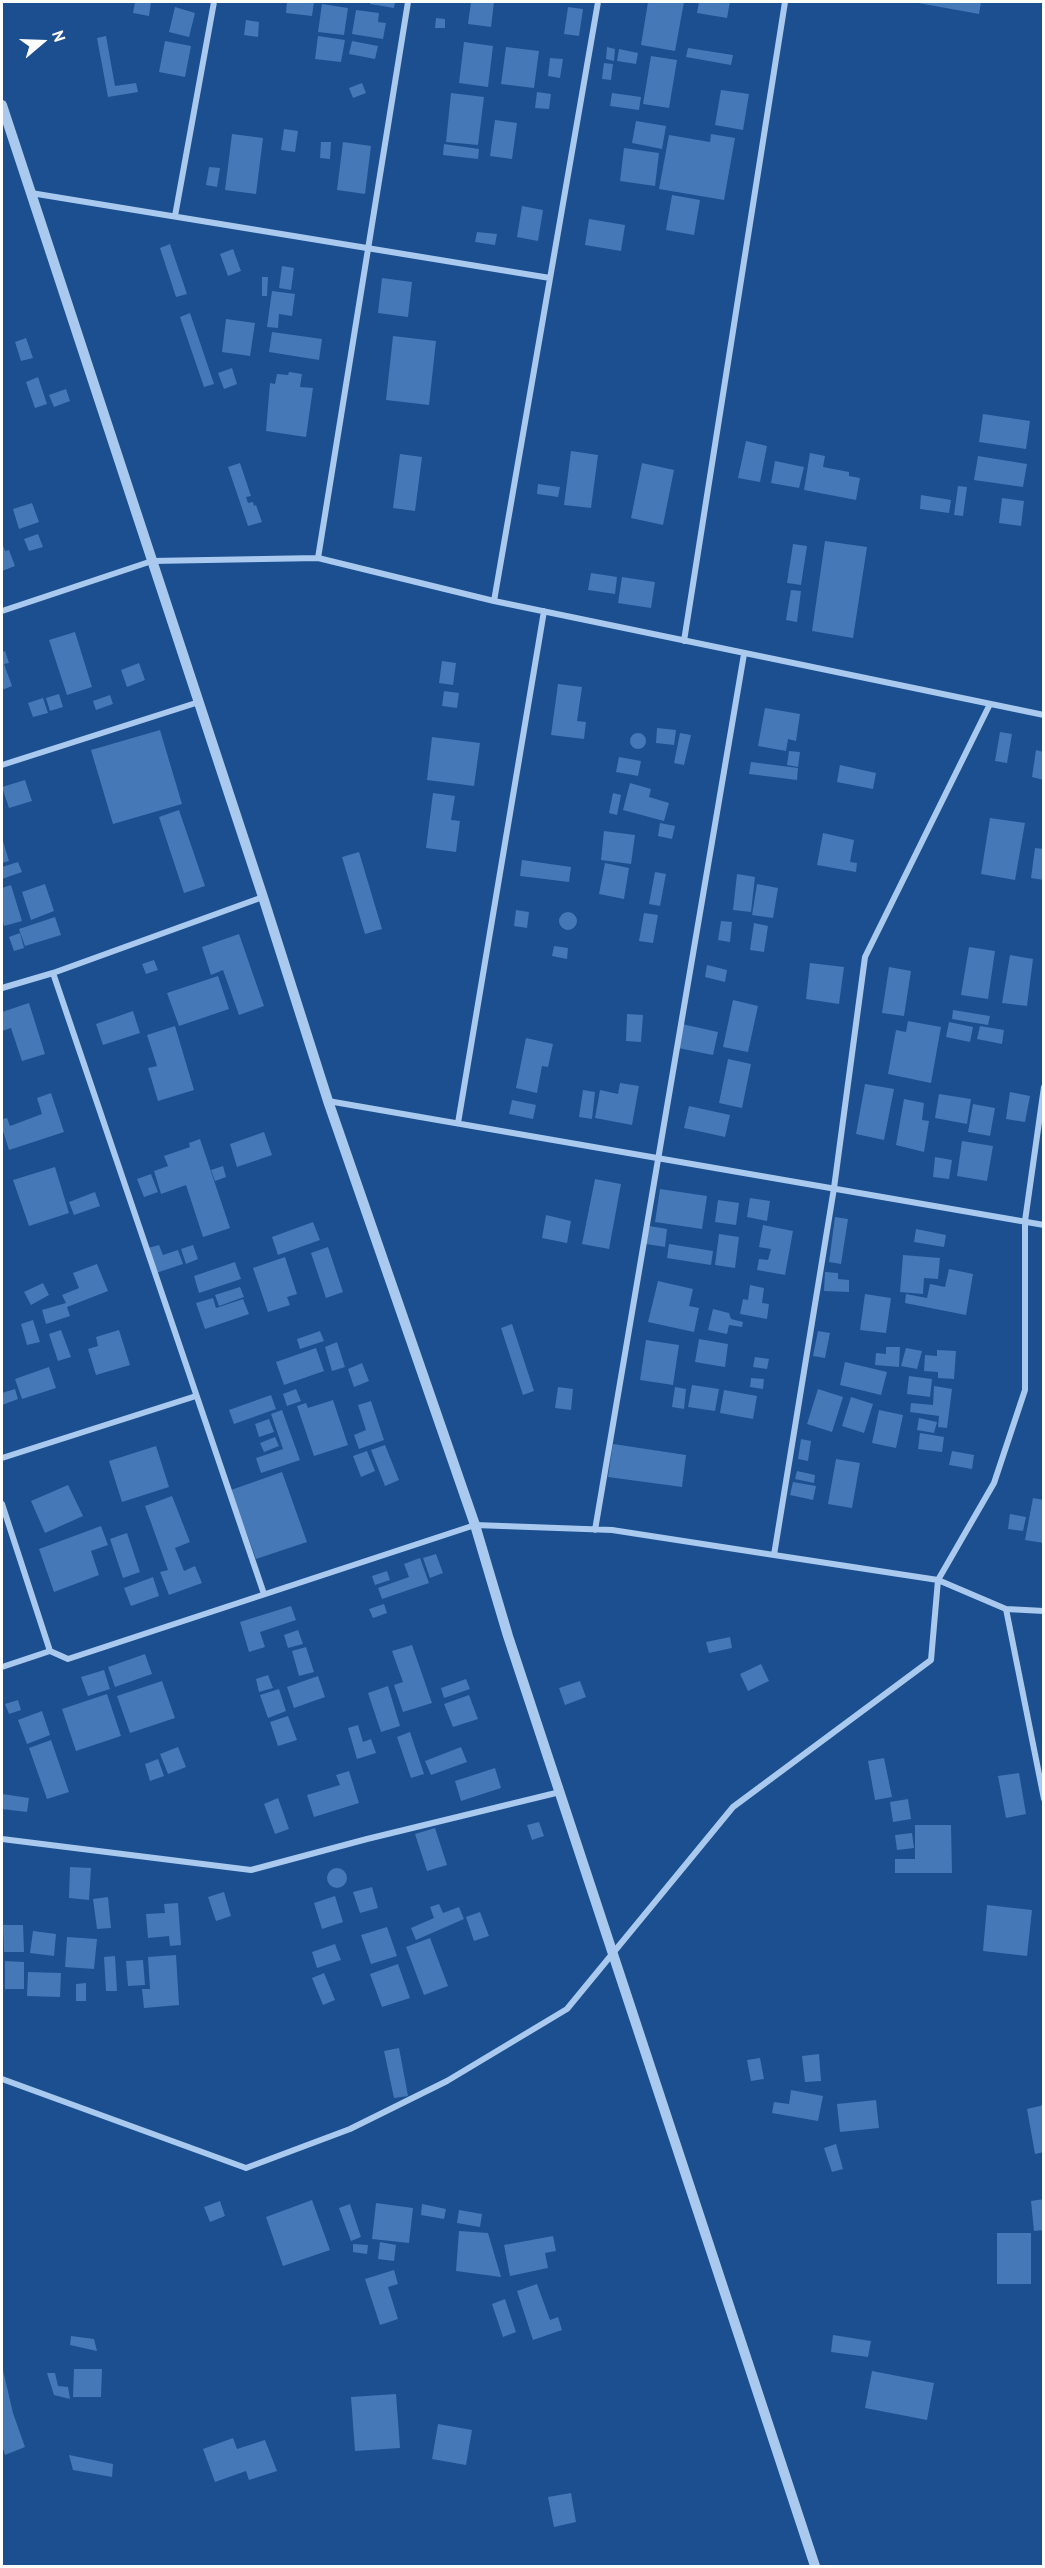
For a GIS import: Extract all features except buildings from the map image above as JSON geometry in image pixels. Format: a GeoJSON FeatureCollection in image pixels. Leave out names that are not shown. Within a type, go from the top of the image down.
{"type":"FeatureCollection","features":[{"type":"Feature","properties":{"kind":"street"},"geometry":{"type":"LineString","coordinates":[[175,216],[214,2]]}},
{"type":"Feature","properties":{"kind":"street"},"geometry":{"type":"LineString","coordinates":[[318,558],[408,2]]}},
{"type":"Feature","properties":{"kind":"street"},"geometry":{"type":"LineString","coordinates":[[494,601],[598,2]]}},
{"type":"Feature","properties":{"kind":"street"},"geometry":{"type":"LineString","coordinates":[[684,640],[785,2]]}},
{"type":"Feature","properties":{"kind":"street"},"geometry":{"type":"LineString","coordinates":[[2,105],[328,1101],[475,1525],[508,1636],[815,2566]]}},
{"type":"Feature","properties":{"kind":"street"},"geometry":{"type":"LineString","coordinates":[[31,193],[550,278]]}},
{"type":"Feature","properties":{"kind":"street"},"geometry":{"type":"LineString","coordinates":[[2,611],[152,561],[318,558],[494,601],[1044,715]]}},
{"type":"Feature","properties":{"kind":"street"},"geometry":{"type":"LineString","coordinates":[[458,1122],[544,611]]}},
{"type":"Feature","properties":{"kind":"street"},"geometry":{"type":"LineString","coordinates":[[595,1530],[744,654]]}},
{"type":"Feature","properties":{"kind":"street"},"geometry":{"type":"LineString","coordinates":[[2,765],[199,702]]}},
{"type":"Feature","properties":{"kind":"street"},"geometry":{"type":"LineString","coordinates":[[774,1555],[834,1188],[866,957],[990,704]]}},
{"type":"Feature","properties":{"kind":"street"},"geometry":{"type":"LineString","coordinates":[[2,988],[53,973],[263,897]]}},
{"type":"Feature","properties":{"kind":"street"},"geometry":{"type":"LineString","coordinates":[[53,973],[264,1594]]}},
{"type":"Feature","properties":{"kind":"street"},"geometry":{"type":"LineString","coordinates":[[2,2079],[246,2168],[350,2129],[447,2080],[567,2009],[614,1955],[733,1807],[931,1660],[938,1580],[994,1483],[1025,1390],[1025,1221],[1044,1087]]}},
{"type":"Feature","properties":{"kind":"street"},"geometry":{"type":"LineString","coordinates":[[328,1101],[1044,1225]]}},
{"type":"Feature","properties":{"kind":"street"},"geometry":{"type":"LineString","coordinates":[[2,1458],[196,1396]]}},
{"type":"Feature","properties":{"kind":"street"},"geometry":{"type":"LineString","coordinates":[[2,1504],[50,1652]]}},
{"type":"Feature","properties":{"kind":"street"},"geometry":{"type":"LineString","coordinates":[[2,1667],[50,1652],[68,1659],[475,1525],[595,1530],[774,1555],[938,1580],[1006,1609],[1044,1611]]}},
{"type":"Feature","properties":{"kind":"street"},"geometry":{"type":"LineString","coordinates":[[1006,1609],[1044,1799]]}},
{"type":"Feature","properties":{"kind":"street"},"geometry":{"type":"LineString","coordinates":[[2,1839],[251,1870],[561,1792]]}}]}
